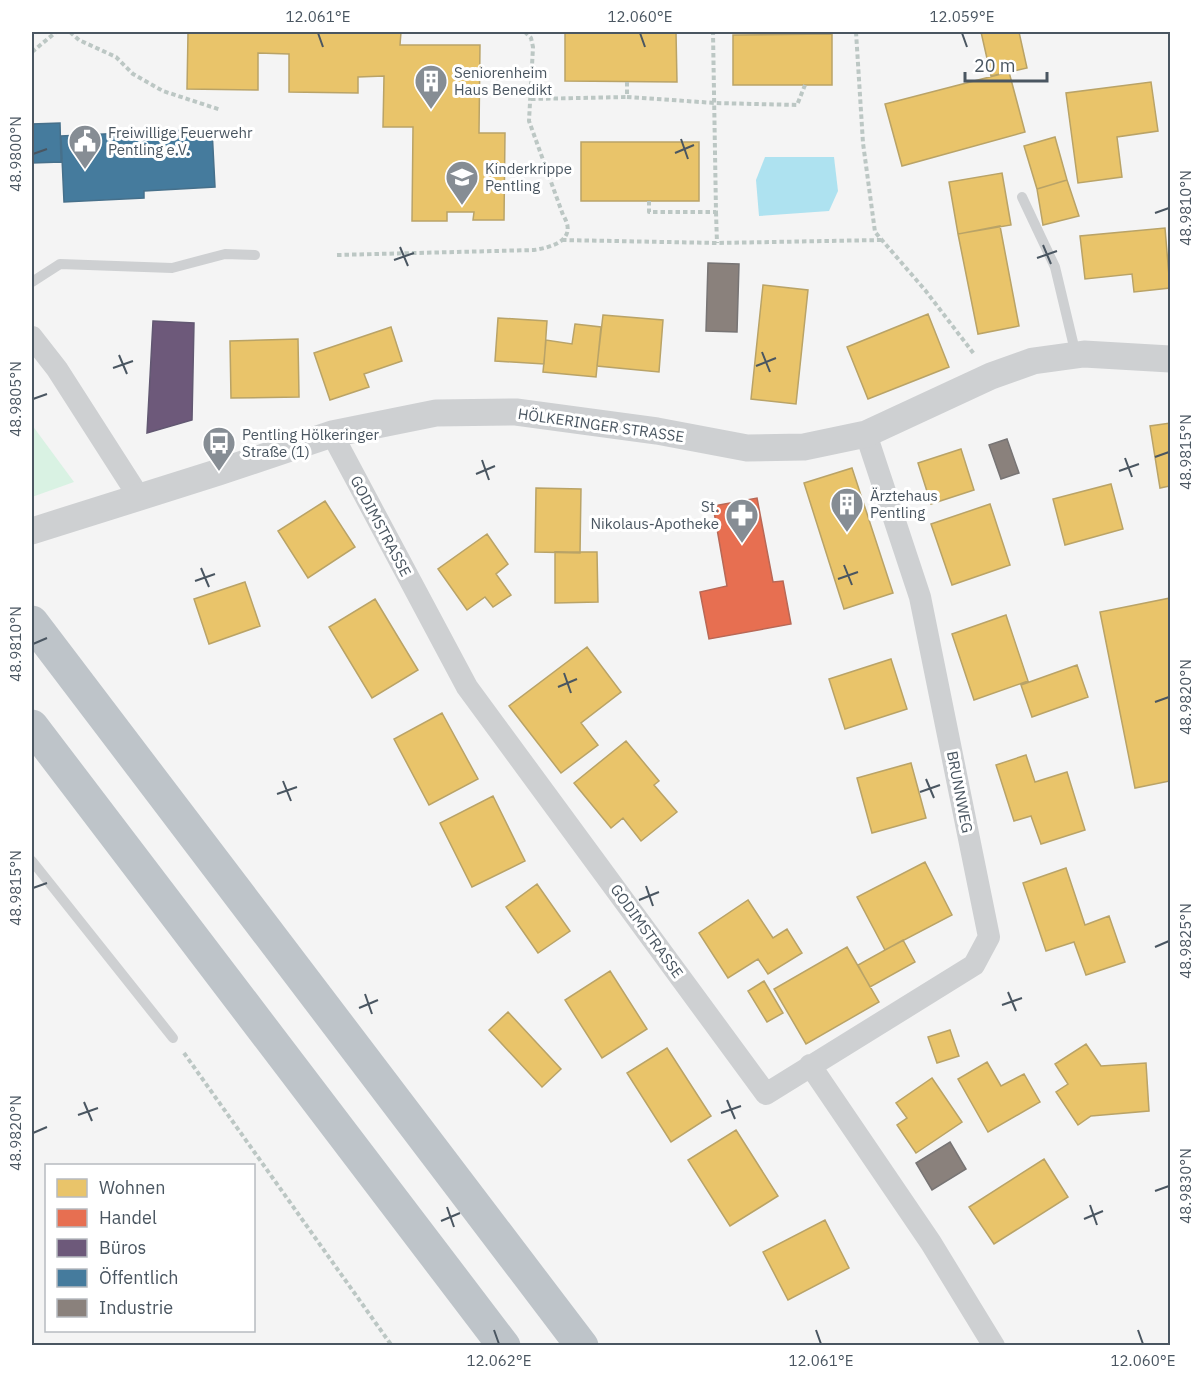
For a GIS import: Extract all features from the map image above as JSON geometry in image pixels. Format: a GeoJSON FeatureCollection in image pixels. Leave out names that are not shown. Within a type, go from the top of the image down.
{"type":"FeatureCollection","features":[{"type":"Feature","properties":{"kind":"highway"},"geometry":{"type":"LineString","coordinates":[[32,622],[582,1346]]}},
{"type":"Feature","properties":{"kind":"highway"},"geometry":{"type":"LineString","coordinates":[[32,726],[504,1346]]}},
{"type":"Feature","properties":{"kind":"street"},"geometry":{"type":"LineString","coordinates":[[32,337],[57,369],[139,497]]}},
{"type":"Feature","properties":{"kind":"street","name":"HÖLKERINGER STRASSE"},"geometry":{"type":"LineString","coordinates":[[32,531],[332,434],[436,413],[516,412],[657,431],[747,448],[804,447],[866,434],[991,376],[1033,361],[1077,355],[1170,359]]}},
{"type":"Feature","properties":{"kind":"street","name":"GODIMSTRASSE"},"geometry":{"type":"LineString","coordinates":[[332,434],[467,687],[766,1094],[810,1065]]}},
{"type":"Feature","properties":{"kind":"street","name":"BRUNNWEG"},"geometry":{"type":"LineString","coordinates":[[810,1065],[974,965],[989,937],[920,597],[866,434]]}},
{"type":"Feature","properties":{"kind":"street"},"geometry":{"type":"LineString","coordinates":[[810,1065],[931,1243],[994,1346]]}},
{"type":"Feature","properties":{"kind":"lane"},"geometry":{"type":"LineString","coordinates":[[1022,197],[1055,267],[1077,355]]}},
{"type":"Feature","properties":{"kind":"lane"},"geometry":{"type":"LineString","coordinates":[[32,282],[60,264],[172,268],[225,254],[255,255]]}},
{"type":"Feature","properties":{"kind":"lane"},"geometry":{"type":"LineString","coordinates":[[32,861],[173,1038]]}},
{"type":"Feature","properties":{"kind":"path"},"geometry":{"type":"LineString","coordinates":[[32,52],[56,32]]}},
{"type":"Feature","properties":{"kind":"path"},"geometry":{"type":"LineString","coordinates":[[70,32],[79,40],[116,57],[133,74],[163,91],[220,110]]}},
{"type":"Feature","properties":{"kind":"path"},"geometry":{"type":"LineString","coordinates":[[337,255],[534,250],[552,247],[562,240],[566,234],[567,222],[529,121],[533,47],[531,38],[525,32]]}},
{"type":"Feature","properties":{"kind":"path"},"geometry":{"type":"LineString","coordinates":[[713,32],[717,243]]}},
{"type":"Feature","properties":{"kind":"path"},"geometry":{"type":"LineString","coordinates":[[856,32],[864,154],[874,231],[925,290],[991,376]]}},
{"type":"Feature","properties":{"kind":"path"},"geometry":{"type":"LineString","coordinates":[[627,82],[627,97]]}},
{"type":"Feature","properties":{"kind":"path"},"geometry":{"type":"LineString","coordinates":[[531,99],[627,97],[715,103],[797,105],[805,85]]}},
{"type":"Feature","properties":{"kind":"path"},"geometry":{"type":"LineString","coordinates":[[649,201],[649,212],[716,212]]}},
{"type":"Feature","properties":{"kind":"path"},"geometry":{"type":"LineString","coordinates":[[562,240],[717,243],[882,240]]}},
{"type":"Feature","properties":{"kind":"path"},"geometry":{"type":"LineString","coordinates":[[173,1038],[392,1346]]}},
{"type":"Feature","properties":{"kind":"green space"},"geometry":{"type":"Polygon","coordinates":[[[32,425],[74,482],[32,497],[32,425]]]}},
{"type":"Feature","properties":{"kind":"water"},"geometry":{"type":"Polygon","coordinates":[[[765,157],[834,157],[838,191],[829,211],[759,216],[756,180],[765,157]]]}},
{"type":"Feature","properties":{"kind":"building: Wohnen","name":"Seniorenheim Haus Benedikt"},"geometry":{"type":"Polygon","coordinates":[[[174,32],[401,32],[400,45],[480,45],[479,133],[505,133],[504,220],[473,220],[474,212],[447,212],[447,221],[412,221],[413,127],[383,127],[384,76],[358,77],[358,93],[289,92],[289,54],[258,53],[258,90],[187,89],[188,33],[174,32]]]}},
{"type":"Feature","properties":{"kind":"building: Wohnen"},"geometry":{"type":"Polygon","coordinates":[[[565,32],[676,32],[677,82],[565,81],[565,32]]]}},
{"type":"Feature","properties":{"kind":"building: Wohnen"},"geometry":{"type":"Polygon","coordinates":[[[981,32],[1019,32],[1027,68],[991,76],[981,32]]]}},
{"type":"Feature","properties":{"kind":"building: Wohnen"},"geometry":{"type":"Polygon","coordinates":[[[832,34],[832,85],[733,85],[733,35],[832,34]]]}},
{"type":"Feature","properties":{"kind":"building: Wohnen"},"geometry":{"type":"Polygon","coordinates":[[[1009,72],[1025,132],[902,166],[885,104],[1009,72]]]}},
{"type":"Feature","properties":{"kind":"building: Wohnen"},"geometry":{"type":"Polygon","coordinates":[[[1151,82],[1158,131],[1117,137],[1122,177],[1078,183],[1066,93],[1151,82]]]}},
{"type":"Feature","properties":{"kind":"building: Wohnen"},"geometry":{"type":"Polygon","coordinates":[[[1055,137],[1067,180],[1037,189],[1024,146],[1055,137]]]}},
{"type":"Feature","properties":{"kind":"building: Wohnen"},"geometry":{"type":"Polygon","coordinates":[[[581,142],[699,142],[699,201],[581,201],[581,142]]]}},
{"type":"Feature","properties":{"kind":"building: Wohnen"},"geometry":{"type":"Polygon","coordinates":[[[1002,173],[1011,225],[958,234],[949,182],[1002,173]]]}},
{"type":"Feature","properties":{"kind":"building: Wohnen"},"geometry":{"type":"Polygon","coordinates":[[[1067,180],[1079,216],[1043,225],[1037,189],[1067,180]]]}},
{"type":"Feature","properties":{"kind":"building: Wohnen"},"geometry":{"type":"Polygon","coordinates":[[[1000,226],[1019,326],[978,334],[958,234],[1000,226]]]}},
{"type":"Feature","properties":{"kind":"building: Wohnen"},"geometry":{"type":"Polygon","coordinates":[[[1165,228],[1170,288],[1134,292],[1132,274],[1085,279],[1080,236],[1165,228]]]}},
{"type":"Feature","properties":{"kind":"building: Wohnen"},"geometry":{"type":"Polygon","coordinates":[[[763,285],[808,290],[796,404],[751,399],[763,285]]]}},
{"type":"Feature","properties":{"kind":"building: Wohnen"},"geometry":{"type":"Polygon","coordinates":[[[928,314],[949,367],[868,399],[847,347],[928,314]]]}},
{"type":"Feature","properties":{"kind":"building: Wohnen"},"geometry":{"type":"Polygon","coordinates":[[[603,315],[663,320],[659,372],[597,366],[603,315]]]}},
{"type":"Feature","properties":{"kind":"building: Wohnen"},"geometry":{"type":"Polygon","coordinates":[[[498,318],[547,321],[544,364],[495,361],[498,318]]]}},
{"type":"Feature","properties":{"kind":"building: Wohnen"},"geometry":{"type":"Polygon","coordinates":[[[575,324],[601,327],[596,377],[543,372],[546,340],[572,344],[575,324]]]}},
{"type":"Feature","properties":{"kind":"building: Wohnen"},"geometry":{"type":"Polygon","coordinates":[[[391,327],[402,361],[364,374],[369,387],[330,400],[314,353],[391,327]]]}},
{"type":"Feature","properties":{"kind":"building: Wohnen"},"geometry":{"type":"Polygon","coordinates":[[[298,339],[299,397],[231,398],[230,341],[298,339]]]}},
{"type":"Feature","properties":{"kind":"building: Wohnen"},"geometry":{"type":"Polygon","coordinates":[[[1170,423],[1170,486],[1160,488],[1150,426],[1170,423]]]}},
{"type":"Feature","properties":{"kind":"building: Wohnen"},"geometry":{"type":"Polygon","coordinates":[[[961,449],[974,490],[931,504],[918,463],[961,449]]]}},
{"type":"Feature","properties":{"kind":"building: Wohnen","name":"Ärztehaus Pentling"},"geometry":{"type":"Polygon","coordinates":[[[852,468],[893,593],[844,609],[804,483],[852,468]]]}},
{"type":"Feature","properties":{"kind":"building: Wohnen"},"geometry":{"type":"Polygon","coordinates":[[[1111,484],[1123,529],[1065,545],[1053,499],[1111,484]]]}},
{"type":"Feature","properties":{"kind":"building: Wohnen"},"geometry":{"type":"Polygon","coordinates":[[[536,488],[581,489],[580,553],[535,552],[536,488]]]}},
{"type":"Feature","properties":{"kind":"building: Wohnen"},"geometry":{"type":"Polygon","coordinates":[[[325,501],[355,547],[308,578],[278,531],[325,501]]]}},
{"type":"Feature","properties":{"kind":"building: Wohnen"},"geometry":{"type":"Polygon","coordinates":[[[990,504],[1010,565],[952,585],[931,524],[990,504]]]}},
{"type":"Feature","properties":{"kind":"building: Wohnen"},"geometry":{"type":"Polygon","coordinates":[[[487,534],[508,564],[496,574],[511,595],[493,607],[485,597],[467,610],[438,569],[487,534]]]}},
{"type":"Feature","properties":{"kind":"building: Wohnen"},"geometry":{"type":"Polygon","coordinates":[[[555,552],[597,552],[598,602],[555,603],[555,552]]]}},
{"type":"Feature","properties":{"kind":"building: Wohnen"},"geometry":{"type":"Polygon","coordinates":[[[245,582],[260,626],[209,644],[194,599],[245,582]]]}},
{"type":"Feature","properties":{"kind":"building: Wohnen"},"geometry":{"type":"Polygon","coordinates":[[[1170,598],[1170,781],[1135,788],[1100,612],[1170,598]]]}},
{"type":"Feature","properties":{"kind":"building: Wohnen"},"geometry":{"type":"Polygon","coordinates":[[[375,599],[418,670],[372,698],[329,627],[375,599]]]}},
{"type":"Feature","properties":{"kind":"building: Wohnen"},"geometry":{"type":"Polygon","coordinates":[[[1006,615],[1028,681],[974,700],[952,634],[1006,615]]]}},
{"type":"Feature","properties":{"kind":"building: Wohnen"},"geometry":{"type":"Polygon","coordinates":[[[587,647],[621,692],[581,723],[598,745],[561,773],[509,706],[587,647]]]}},
{"type":"Feature","properties":{"kind":"building: Wohnen"},"geometry":{"type":"Polygon","coordinates":[[[891,659],[907,709],[845,729],[829,679],[891,659]]]}},
{"type":"Feature","properties":{"kind":"building: Wohnen"},"geometry":{"type":"Polygon","coordinates":[[[1077,665],[1088,697],[1032,717],[1021,685],[1077,665]]]}},
{"type":"Feature","properties":{"kind":"building: Wohnen"},"geometry":{"type":"Polygon","coordinates":[[[442,713],[478,779],[429,805],[394,739],[442,713]]]}},
{"type":"Feature","properties":{"kind":"building: Wohnen"},"geometry":{"type":"Polygon","coordinates":[[[626,741],[659,781],[654,785],[677,812],[641,841],[623,818],[611,828],[574,783],[626,741]]]}},
{"type":"Feature","properties":{"kind":"building: Wohnen"},"geometry":{"type":"Polygon","coordinates":[[[1026,755],[1035,782],[1067,772],[1085,830],[1041,844],[1031,816],[1014,821],[996,765],[1026,755]]]}},
{"type":"Feature","properties":{"kind":"building: Wohnen"},"geometry":{"type":"Polygon","coordinates":[[[911,763],[926,818],[872,833],[857,778],[911,763]]]}},
{"type":"Feature","properties":{"kind":"building: Wohnen"},"geometry":{"type":"Polygon","coordinates":[[[493,796],[525,861],[472,887],[440,823],[493,796]]]}},
{"type":"Feature","properties":{"kind":"building: Wohnen"},"geometry":{"type":"Polygon","coordinates":[[[925,862],[952,915],[885,950],[857,897],[925,862]]]}},
{"type":"Feature","properties":{"kind":"building: Wohnen"},"geometry":{"type":"Polygon","coordinates":[[[1066,868],[1085,925],[1109,916],[1125,962],[1086,975],[1074,942],[1046,951],[1023,883],[1066,868]]]}},
{"type":"Feature","properties":{"kind":"building: Wohnen"},"geometry":{"type":"Polygon","coordinates":[[[537,884],[570,931],[538,953],[506,907],[537,884]]]}},
{"type":"Feature","properties":{"kind":"building: Wohnen"},"geometry":{"type":"Polygon","coordinates":[[[748,900],[773,938],[787,929],[802,953],[768,974],[758,959],[728,978],[699,933],[748,900]]]}},
{"type":"Feature","properties":{"kind":"building: Wohnen"},"geometry":{"type":"Polygon","coordinates":[[[903,940],[915,962],[870,987],[858,965],[903,940]]]}},
{"type":"Feature","properties":{"kind":"building: Wohnen"},"geometry":{"type":"Polygon","coordinates":[[[847,947],[879,1002],[806,1044],[774,989],[847,947]]]}},
{"type":"Feature","properties":{"kind":"building: Wohnen"},"geometry":{"type":"Polygon","coordinates":[[[610,971],[647,1029],[602,1058],[565,1000],[610,971]]]}},
{"type":"Feature","properties":{"kind":"building: Wohnen"},"geometry":{"type":"Polygon","coordinates":[[[764,981],[783,1013],[767,1022],[748,991],[764,981]]]}},
{"type":"Feature","properties":{"kind":"building: Wohnen"},"geometry":{"type":"Polygon","coordinates":[[[508,1012],[561,1069],[542,1087],[489,1030],[508,1012]]]}},
{"type":"Feature","properties":{"kind":"building: Wohnen"},"geometry":{"type":"Polygon","coordinates":[[[950,1030],[959,1056],[937,1063],[928,1037],[950,1030]]]}},
{"type":"Feature","properties":{"kind":"building: Wohnen"},"geometry":{"type":"Polygon","coordinates":[[[1086,1044],[1101,1066],[1146,1063],[1149,1111],[1091,1116],[1078,1125],[1056,1092],[1068,1084],[1055,1064],[1086,1044]]]}},
{"type":"Feature","properties":{"kind":"building: Wohnen"},"geometry":{"type":"Polygon","coordinates":[[[667,1048],[711,1116],[671,1142],[627,1073],[667,1048]]]}},
{"type":"Feature","properties":{"kind":"building: Wohnen"},"geometry":{"type":"Polygon","coordinates":[[[987,1062],[1001,1086],[1024,1074],[1040,1102],[988,1132],[958,1079],[987,1062]]]}},
{"type":"Feature","properties":{"kind":"building: Wohnen"},"geometry":{"type":"Polygon","coordinates":[[[932,1078],[962,1122],[916,1153],[897,1125],[907,1118],[896,1103],[932,1078]]]}},
{"type":"Feature","properties":{"kind":"building: Wohnen"},"geometry":{"type":"Polygon","coordinates":[[[736,1130],[778,1196],[730,1226],[688,1160],[736,1130]]]}},
{"type":"Feature","properties":{"kind":"building: Wohnen"},"geometry":{"type":"Polygon","coordinates":[[[1044,1159],[1068,1197],[994,1244],[969,1207],[1044,1159]]]}},
{"type":"Feature","properties":{"kind":"building: Wohnen"},"geometry":{"type":"Polygon","coordinates":[[[825,1220],[849,1268],[788,1300],[763,1252],[825,1220]]]}},
{"type":"Feature","properties":{"kind":"building: Handel","name":"St. Nikolaus-Apotheke"},"geometry":{"type":"Polygon","coordinates":[[[757,498],[773,582],[783,581],[791,624],[709,639],[700,592],[727,586],[713,506],[757,498]]]}},
{"type":"Feature","properties":{"kind":"building: Büros"},"geometry":{"type":"Polygon","coordinates":[[[153,321],[194,323],[192,420],[147,433],[153,321]]]}},
{"type":"Feature","properties":{"kind":"building: Öffentlich"},"geometry":{"type":"Polygon","coordinates":[[[60,123],[61,162],[32,163],[32,124],[60,123]]]}},
{"type":"Feature","properties":{"kind":"building: Öffentlich"},"geometry":{"type":"Polygon","coordinates":[[[212,129],[215,187],[144,191],[144,198],[64,202],[61,136],[212,129]]]}},
{"type":"Feature","properties":{"kind":"building: Industrie"},"geometry":{"type":"Polygon","coordinates":[[[708,263],[739,264],[737,332],[706,331],[708,263]]]}},
{"type":"Feature","properties":{"kind":"building: Industrie"},"geometry":{"type":"Polygon","coordinates":[[[1007,439],[1019,473],[1001,479],[989,445],[1007,439]]]}},
{"type":"Feature","properties":{"kind":"building: Industrie"},"geometry":{"type":"Polygon","coordinates":[[[950,1142],[966,1169],[932,1190],[916,1163],[950,1142]]]}},
{"type":"Feature","properties":{"kind":"place","name":"Seniorenheim Haus Benedikt"},"geometry":{"type":"Point","coordinates":[431,110]}},
{"type":"Feature","properties":{"kind":"place","name":"Freiwillige Feuerwehr Pentling e.V."},"geometry":{"type":"Point","coordinates":[85,170]}},
{"type":"Feature","properties":{"kind":"place","name":"Kinderkrippe Pentling"},"geometry":{"type":"Point","coordinates":[462,206]}},
{"type":"Feature","properties":{"kind":"place","name":"Pentling Hölkeringer Straße (1)"},"geometry":{"type":"Point","coordinates":[219,472]}},
{"type":"Feature","properties":{"kind":"place","name":"Ärztehaus Pentling"},"geometry":{"type":"Point","coordinates":[847,533]}},
{"type":"Feature","properties":{"kind":"place","name":"St. Nikolaus-Apotheke"},"geometry":{"type":"Point","coordinates":[742,544]}}]}
